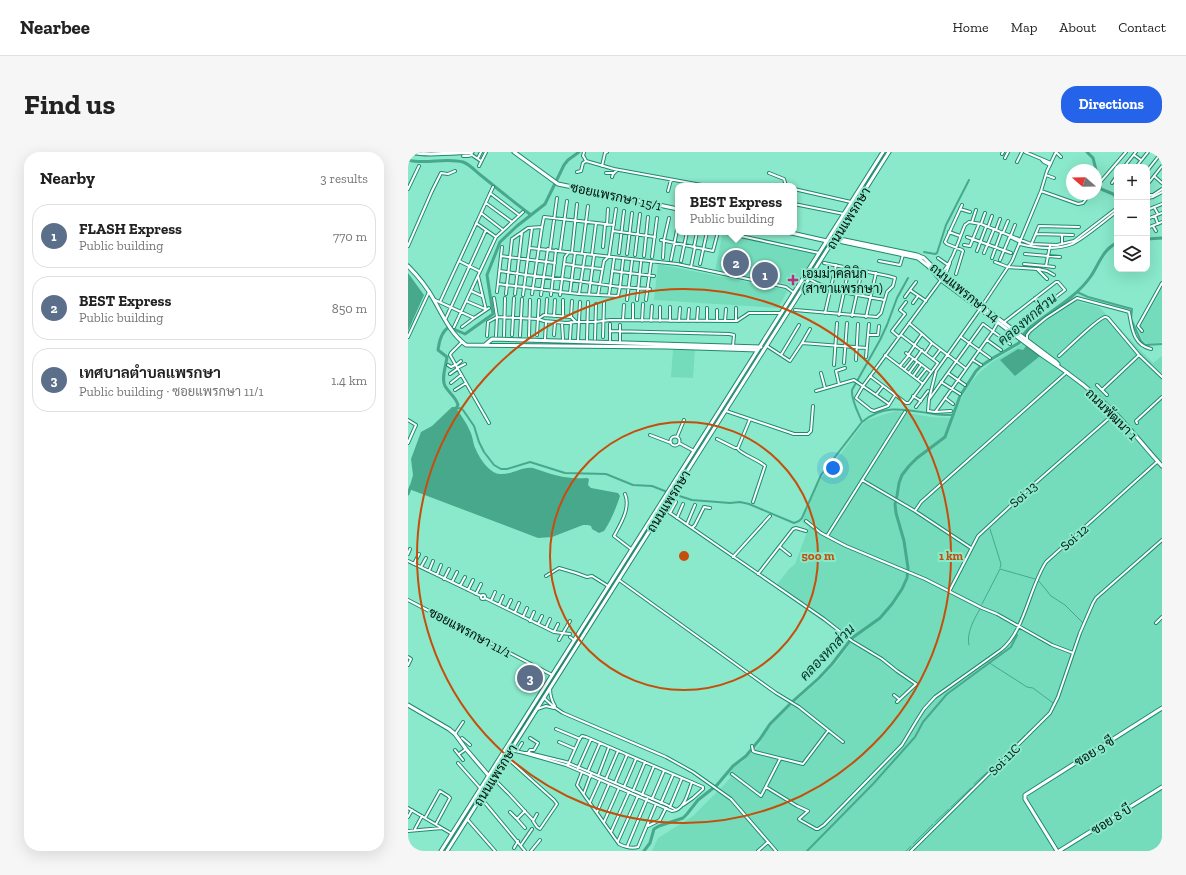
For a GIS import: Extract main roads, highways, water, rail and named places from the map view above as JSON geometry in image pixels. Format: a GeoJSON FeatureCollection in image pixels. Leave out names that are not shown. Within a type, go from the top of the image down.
{"type":"FeatureCollection","features":[{"type":"Feature","properties":{"kind":"main road"},"geometry":{"type":"LineString","coordinates":[[412,152],[422,154],[472,153]]}},
{"type":"Feature","properties":{"kind":"main road","name":"ซอยแพรกษา 15/1"},"geometry":{"type":"LineString","coordinates":[[514,152],[558,184],[675,208]]}},
{"type":"Feature","properties":{"kind":"main road","name":"ถนนแพรกษา"},"geometry":{"type":"LineString","coordinates":[[441,851],[883,152]]}},
{"type":"Feature","properties":{"kind":"main road","name":"ถนนแพรกษา"},"geometry":{"type":"LineString","coordinates":[[447,851],[889,152]]}},
{"type":"Feature","properties":{"kind":"main road"},"geometry":{"type":"LineString","coordinates":[[878,160],[882,163]]}},
{"type":"Feature","properties":{"kind":"main road"},"geometry":{"type":"LineString","coordinates":[[797,234],[827,241]]}},
{"type":"Feature","properties":{"kind":"main road","name":"ถนนแพรกษา 14"},"geometry":{"type":"LineString","coordinates":[[834,239],[918,258],[981,308],[1059,366]]}},
{"type":"Feature","properties":{"kind":"main road","name":"ถนนแพรกษา 14"},"geometry":{"type":"LineString","coordinates":[[834,239],[917,255],[927,261],[942,278]]}},
{"type":"Feature","properties":{"kind":"main road"},"geometry":{"type":"LineString","coordinates":[[408,266],[423,282],[448,324],[466,345],[758,350]]}},
{"type":"Feature","properties":{"kind":"main road","name":"ถนนแพรกษา 14"},"geometry":{"type":"LineString","coordinates":[[1001,323],[1013,330],[1018,336]]}},
{"type":"Feature","properties":{"kind":"main road"},"geometry":{"type":"LineString","coordinates":[[462,342],[466,345],[486,345],[492,339],[760,347]]}},
{"type":"Feature","properties":{"kind":"main road","name":"ถนนพัฒนา 1"},"geometry":{"type":"LineString","coordinates":[[1059,366],[1115,413],[1162,466]]}},
{"type":"Feature","properties":{"kind":"main road"},"geometry":{"type":"LineString","coordinates":[[744,372],[748,375]]}},
{"type":"Feature","properties":{"kind":"main road"},"geometry":{"type":"LineString","coordinates":[[597,606],[601,608]]}},
{"type":"Feature","properties":{"kind":"main road"},"geometry":{"type":"LineString","coordinates":[[408,705],[455,734],[489,776]]}},
{"type":"Feature","properties":{"kind":"main road","name":"ซอย 9 ซี"},"geometry":{"type":"LineString","coordinates":[[1058,851],[1024,799],[1026,793],[1162,708]]}},
{"type":"Feature","properties":{"kind":"main road","name":"ซอย 8 บี"},"geometry":{"type":"LineString","coordinates":[[1058,851],[1162,787]]}},
{"type":"Feature","properties":{"kind":"water"},"geometry":{"type":"Polygon","coordinates":[[[408,273],[424,295],[408,331],[408,273]]]}},
{"type":"Feature","properties":{"kind":"water"},"geometry":{"type":"Polygon","coordinates":[[[1027,345],[1044,358],[1040,356],[1015,376],[1000,360],[1018,349],[1023,350],[1027,345]]]}},
{"type":"Feature","properties":{"kind":"water"},"geometry":{"type":"Polygon","coordinates":[[[452,407],[455,407],[467,425],[481,459],[491,471],[504,474],[525,468],[533,468],[550,474],[587,478],[589,479],[588,485],[591,488],[618,493],[620,496],[617,505],[604,531],[599,533],[592,529],[591,526],[583,525],[552,537],[538,538],[409,489],[413,475],[411,459],[421,432],[432,426],[452,407]]]}},
{"type":"Feature","properties":{"kind":"waterway"},"geometry":{"type":"LineString","coordinates":[[455,410],[458,405],[457,402],[444,383],[447,357],[438,350],[440,340],[449,327],[465,334],[493,314],[487,275],[500,242],[517,226],[545,204],[564,165],[579,152]]}},
{"type":"Feature","properties":{"kind":"waterway"},"geometry":{"type":"LineString","coordinates":[[1087,152],[1093,158],[1101,189],[1114,195]]}},
{"type":"Feature","properties":{"kind":"waterway"},"geometry":{"type":"LineString","coordinates":[[408,160],[422,162],[449,160],[466,163],[531,215]]}},
{"type":"Feature","properties":{"kind":"waterway"},"geometry":{"type":"LineString","coordinates":[[924,252],[937,253],[946,225],[969,180]]}},
{"type":"Feature","properties":{"kind":"waterway"},"geometry":{"type":"LineString","coordinates":[[1150,239],[1162,238]]}},
{"type":"Feature","properties":{"kind":"waterway","name":"คลองหกส่วน"},"geometry":{"type":"LineString","coordinates":[[792,702],[819,678],[852,638],[880,618],[902,589],[907,578],[908,568],[904,541],[895,504],[902,475],[917,458],[945,437],[960,396],[976,371],[993,358],[1019,343],[1029,328],[1078,291],[1091,276],[1108,249],[1114,245]]}},
{"type":"Feature","properties":{"kind":"waterway"},"geometry":{"type":"LineString","coordinates":[[862,422],[854,402],[852,390],[880,340],[897,298],[908,278]]}},
{"type":"Feature","properties":{"kind":"waterway"},"geometry":{"type":"LineString","coordinates":[[1077,292],[1088,297],[1132,309],[1131,319],[1141,341],[1145,345],[1162,344]]}},
{"type":"Feature","properties":{"kind":"waterway"},"geometry":{"type":"LineString","coordinates":[[456,409],[460,408],[463,410],[474,426],[484,452],[494,465],[501,469],[507,469],[530,462],[565,473],[606,474],[633,485],[652,486],[692,500],[730,503],[740,502],[749,504],[794,523],[802,518],[821,475],[862,422],[879,412],[896,409],[938,415],[952,415]]}},
{"type":"Feature","properties":{"kind":"waterway"},"geometry":{"type":"LineString","coordinates":[[408,494],[411,486]]}},
{"type":"Feature","properties":{"kind":"waterway"},"geometry":{"type":"LineString","coordinates":[[990,529],[1001,564],[1000,568]]}},
{"type":"Feature","properties":{"kind":"waterway"},"geometry":{"type":"LineString","coordinates":[[982,604],[1000,569],[1035,579]]}},
{"type":"Feature","properties":{"kind":"waterway"},"geometry":{"type":"LineString","coordinates":[[1038,580],[1051,596],[1065,605],[1083,623]]}},
{"type":"Feature","properties":{"kind":"waterway"},"geometry":{"type":"LineString","coordinates":[[969,645],[968,641],[970,631],[980,609]]}},
{"type":"Feature","properties":{"kind":"waterway"},"geometry":{"type":"LineString","coordinates":[[807,851],[873,784],[915,737],[923,722],[947,694],[1011,647],[1017,635]]}},
{"type":"Feature","properties":{"kind":"waterway"},"geometry":{"type":"LineString","coordinates":[[988,662],[1027,687],[1033,688],[1053,703],[1053,705]]}},
{"type":"Feature","properties":{"kind":"waterway","name":"คลองหกส่วน"},"geometry":{"type":"LineString","coordinates":[[644,851],[650,843],[654,829],[683,818],[698,800],[717,785],[733,766],[746,756],[770,724],[791,703]]}},
{"type":"Feature","properties":{"kind":"waterway"},"geometry":{"type":"LineString","coordinates":[[1027,733],[1042,720]]}},
{"type":"Feature","properties":{"kind":"waterway"},"geometry":{"type":"LineString","coordinates":[[1006,754],[1025,735]]}},
{"type":"Feature","properties":{"kind":"waterway"},"geometry":{"type":"LineString","coordinates":[[995,765],[1004,756]]}},
{"type":"Feature","properties":{"kind":"waterway"},"geometry":{"type":"LineString","coordinates":[[974,784],[994,766]]}},
{"type":"Feature","properties":{"kind":"waterway"},"geometry":{"type":"LineString","coordinates":[[951,807],[971,788]]}},
{"type":"Feature","properties":{"kind":"waterway"},"geometry":{"type":"LineString","coordinates":[[935,822],[949,809]]}},
{"type":"Feature","properties":{"kind":"waterway"},"geometry":{"type":"LineString","coordinates":[[913,844],[933,824]]}},
{"type":"Feature","properties":{"kind":"waterway"},"geometry":{"type":"LineString","coordinates":[[906,851],[911,846]]}},
{"type":"Feature","properties":{"kind":"place","name":"BEST Express"},"geometry":{"type":"Point","coordinates":[736,263]}},
{"type":"Feature","properties":{"kind":"place","name":"FLASH Express"},"geometry":{"type":"Point","coordinates":[765,275]}},
{"type":"Feature","properties":{"kind":"place","name":"เอมม่าคลินิก (สาขาแพรกษา)"},"geometry":{"type":"Point","coordinates":[793,280]}},
{"type":"Feature","properties":{"kind":"place","name":"เทศบาลตำบลแพรกษา"},"geometry":{"type":"Point","coordinates":[530,678]}}]}
